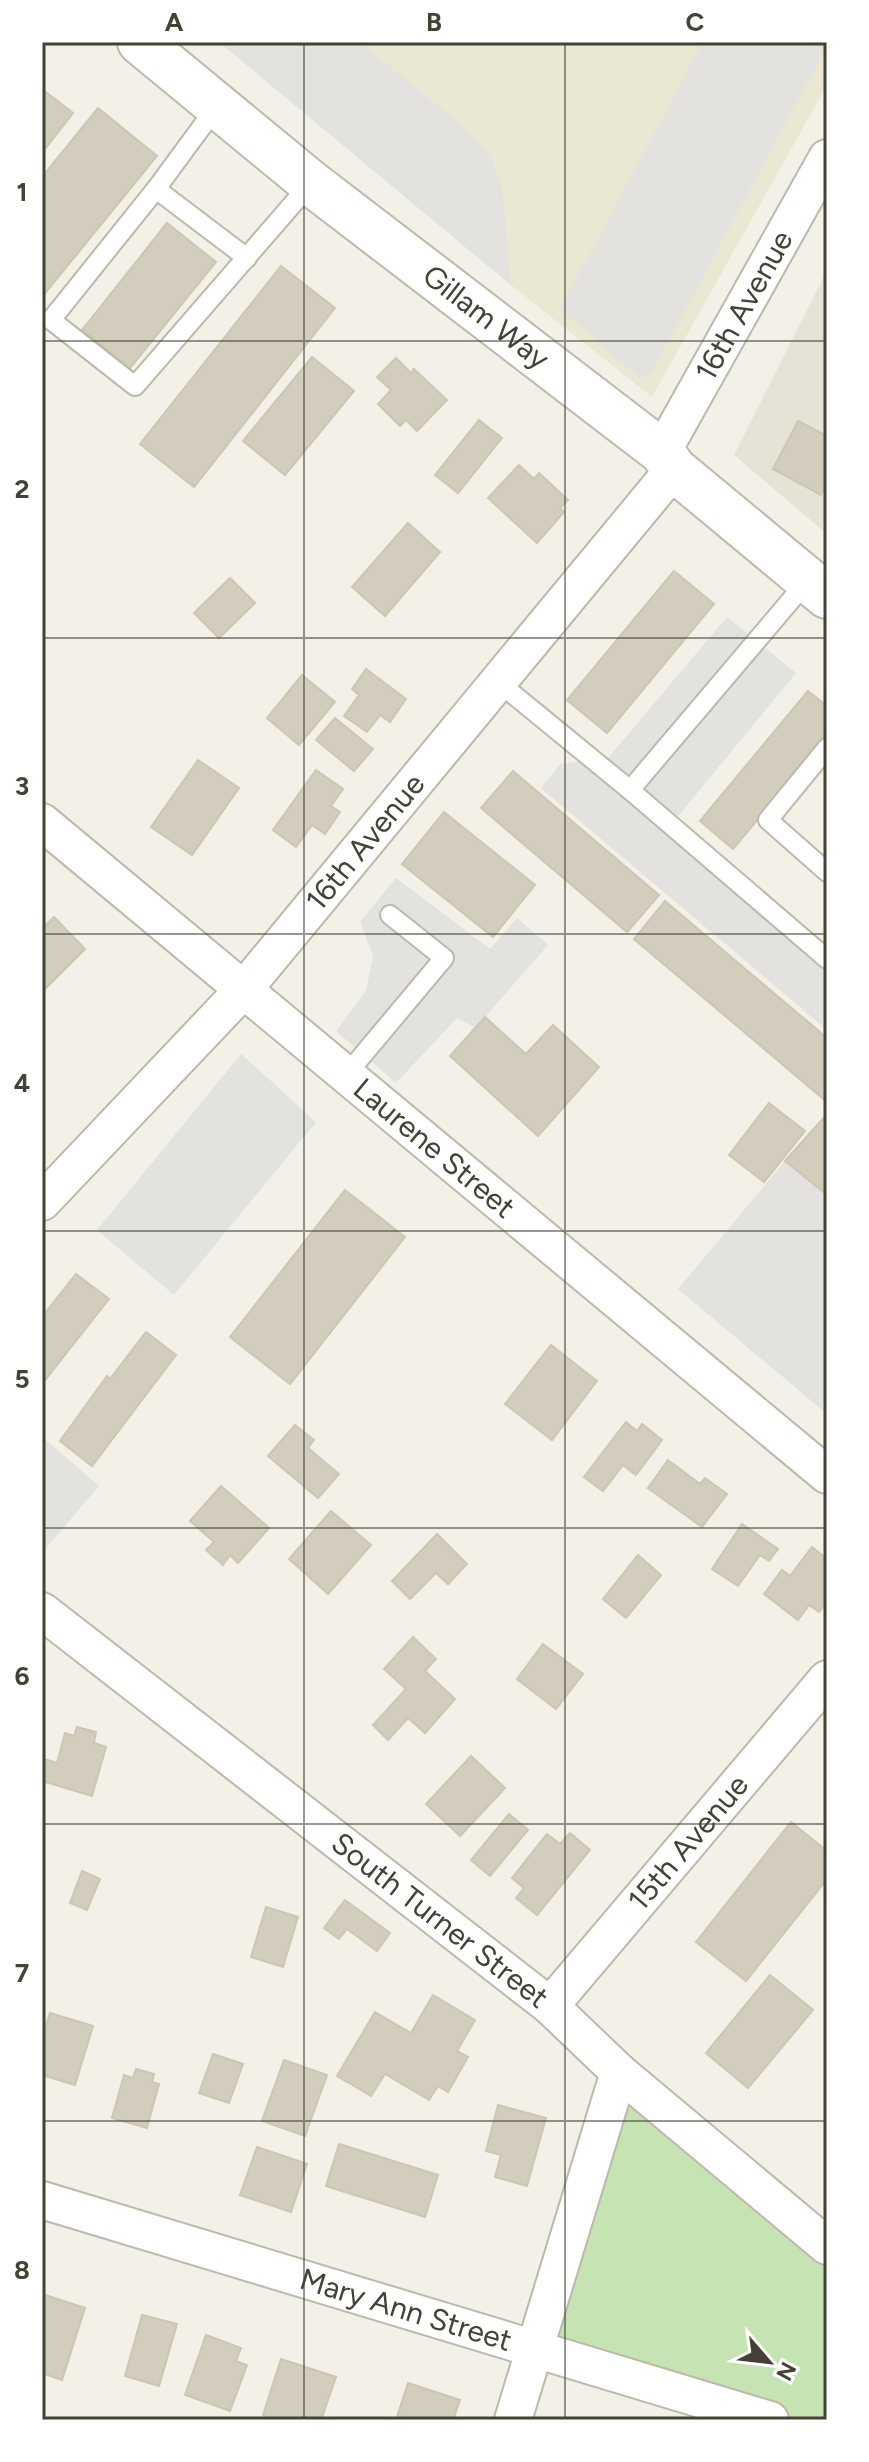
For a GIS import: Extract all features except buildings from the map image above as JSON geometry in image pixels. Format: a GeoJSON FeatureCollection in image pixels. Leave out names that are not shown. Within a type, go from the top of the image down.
{"type":"FeatureCollection","features":[{"type":"Feature","properties":{"kind":"street","name":"Gillam Way"},"geometry":{"type":"LineString","coordinates":[[140,42],[311,183],[668,461],[817,588]]}},
{"type":"Feature","properties":{"kind":"street","name":"16th Avenue"},"geometry":{"type":"LineString","coordinates":[[42,1202],[244,989],[497,681],[668,461],[827,158]]}},
{"type":"Feature","properties":{"kind":"street","name":"Laurene Street"},"geometry":{"type":"LineString","coordinates":[[42,822],[827,1475]]}},
{"type":"Feature","properties":{"kind":"street","name":"South Turner Street"},"geometry":{"type":"LineString","coordinates":[[42,1611],[550,2006],[619,2072],[827,2246]]}},
{"type":"Feature","properties":{"kind":"street","name":"15th Avenue"},"geometry":{"type":"LineString","coordinates":[[550,2006],[827,1679]]}},
{"type":"Feature","properties":{"kind":"street"},"geometry":{"type":"LineString","coordinates":[[513,2420],[619,2072]]}},
{"type":"Feature","properties":{"kind":"street","name":"Mary Ann Street"},"geometry":{"type":"LineString","coordinates":[[42,2200],[770,2420]]}},
{"type":"Feature","properties":{"kind":"lane"},"geometry":{"type":"LineString","coordinates":[[217,106],[156,189],[51,320],[135,386],[311,183]]}},
{"type":"Feature","properties":{"kind":"lane"},"geometry":{"type":"LineString","coordinates":[[156,189],[247,258]]}},
{"type":"Feature","properties":{"kind":"lane"},"geometry":{"type":"LineString","coordinates":[[630,790],[817,588]]}},
{"type":"Feature","properties":{"kind":"lane"},"geometry":{"type":"LineString","coordinates":[[497,681],[827,959]]}},
{"type":"Feature","properties":{"kind":"lane"},"geometry":{"type":"LineString","coordinates":[[827,748],[768,820],[827,872]]}},
{"type":"Feature","properties":{"kind":"lane"},"geometry":{"type":"LineString","coordinates":[[346,1075],[444,958],[390,915]]}},
{"type":"Feature","properties":{"kind":"shaded area"},"geometry":{"type":"Polygon","coordinates":[[[219,42],[827,42],[827,85],[652,397],[511,285],[219,42]]]}},
{"type":"Feature","properties":{"kind":"shaded area"},"geometry":{"type":"Polygon","coordinates":[[[219,42],[360,42],[471,133],[492,160],[502,186],[511,285],[219,42]]]}},
{"type":"Feature","properties":{"kind":"shaded area"},"geometry":{"type":"Polygon","coordinates":[[[703,42],[827,42],[827,46],[651,374],[640,378],[560,309],[703,42]]]}},
{"type":"Feature","properties":{"kind":"shaded area"},"geometry":{"type":"Polygon","coordinates":[[[827,270],[827,534],[734,455],[827,270]]]}},
{"type":"Feature","properties":{"kind":"shaded area"},"geometry":{"type":"Polygon","coordinates":[[[727,617],[796,673],[675,820],[827,952],[827,1030],[541,788],[560,764],[608,758],[727,617]]]}},
{"type":"Feature","properties":{"kind":"shaded area"},"geometry":{"type":"Polygon","coordinates":[[[396,878],[490,949],[517,918],[548,945],[485,1017],[479,1030],[457,1018],[396,1083],[336,1031],[366,991],[373,956],[360,922],[396,878]]]}},
{"type":"Feature","properties":{"kind":"shaded area"},"geometry":{"type":"Polygon","coordinates":[[[241,1054],[316,1122],[174,1295],[97,1230],[241,1054]]]}},
{"type":"Feature","properties":{"kind":"shaded area"},"geometry":{"type":"Polygon","coordinates":[[[785,1161],[827,1195],[827,1414],[678,1289],[785,1161]]]}},
{"type":"Feature","properties":{"kind":"shaded area"},"geometry":{"type":"Polygon","coordinates":[[[42,1437],[99,1486],[45,1549],[42,1546],[42,1437]]]}},
{"type":"Feature","properties":{"kind":"green space"},"geometry":{"type":"Polygon","coordinates":[[[619,2072],[827,2246],[827,2420],[770,2420],[535,2351],[619,2072]]]}}]}
